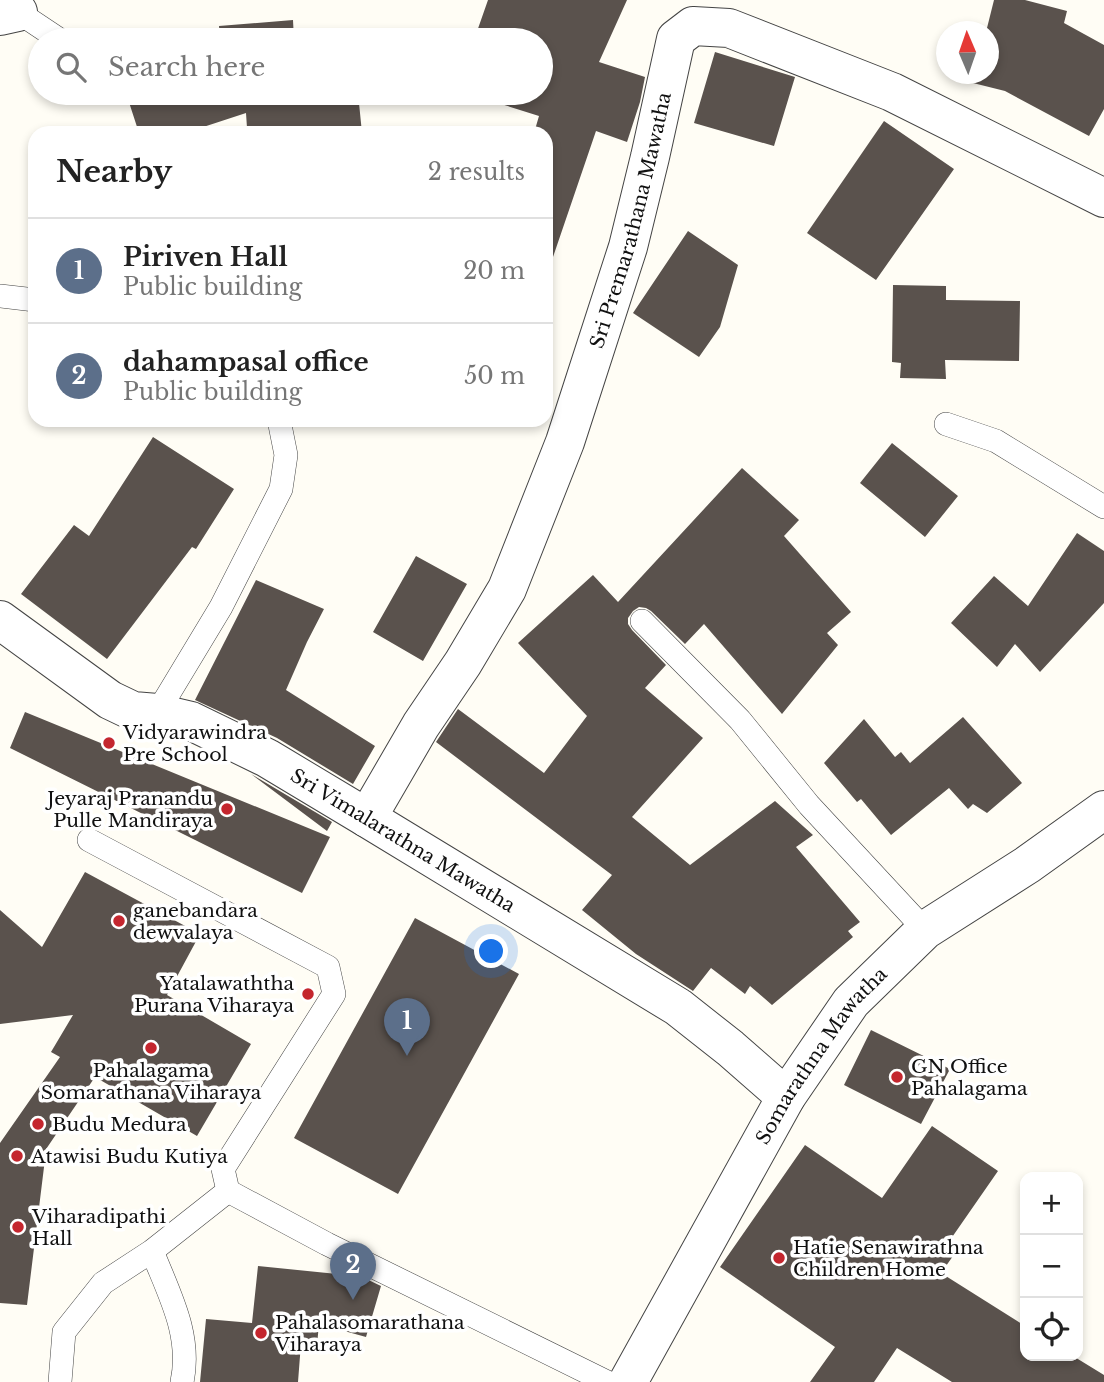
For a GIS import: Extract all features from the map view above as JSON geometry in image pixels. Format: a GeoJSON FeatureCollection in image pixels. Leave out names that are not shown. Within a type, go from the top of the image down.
{"type":"FeatureCollection","features":[{"type":"Feature","properties":{"kind":"street","name":"Sri Premarathana Mawatha"},"geometry":{"type":"LineString","coordinates":[[367,818],[421,725],[463,663],[507,589],[565,442],[628,247],[676,39],[693,26],[729,27],[892,92],[1104,198]]}},
{"type":"Feature","properties":{"kind":"street","name":"Sri Vimalarathna Mawatha"},"geometry":{"type":"LineString","coordinates":[[0,620],[110,700],[133,711],[157,713],[191,721],[267,758],[367,818],[678,1007],[786,1097]]}},
{"type":"Feature","properties":{"kind":"street","name":"Somarathna Mawatha"},"geometry":{"type":"LineString","coordinates":[[628,1382],[786,1097],[851,1002],[925,930],[1027,865],[1104,810]]}},
{"type":"Feature","properties":{"kind":"lane"},"geometry":{"type":"LineString","coordinates":[[13,9],[42,28]]}},
{"type":"Feature","properties":{"kind":"lane"},"geometry":{"type":"LineString","coordinates":[[0,296],[28,299]]}},
{"type":"Feature","properties":{"kind":"lane"},"geometry":{"type":"LineString","coordinates":[[946,424],[996,441],[1104,507]]}},
{"type":"Feature","properties":{"kind":"lane"},"geometry":{"type":"LineString","coordinates":[[157,713],[221,607],[281,489],[286,456],[280,427]]}},
{"type":"Feature","properties":{"kind":"lane"},"geometry":{"type":"LineString","coordinates":[[642,621],[740,720],[809,805],[925,930]]}},
{"type":"Feature","properties":{"kind":"lane"},"geometry":{"type":"LineString","coordinates":[[89,840],[328,967],[334,993],[223,1169],[228,1191],[327,1244],[607,1382]]}},
{"type":"Feature","properties":{"kind":"lane"},"geometry":{"type":"LineString","coordinates":[[60,1382],[64,1332],[103,1283],[152,1251],[228,1191]]}},
{"type":"Feature","properties":{"kind":"lane"},"geometry":{"type":"LineString","coordinates":[[152,1251],[181,1324],[186,1364],[183,1382]]}},
{"type":"Feature","properties":{"kind":"building"},"geometry":{"type":"Polygon","coordinates":[[[488,0],[627,0],[599,62],[645,77],[640,102],[627,142],[596,131],[553,257],[553,126],[536,126],[539,116],[504,105],[553,105],[553,28],[478,28],[488,0]]]}},
{"type":"Feature","properties":{"kind":"building"},"geometry":{"type":"Polygon","coordinates":[[[994,0],[1025,0],[1067,11],[1064,23],[1104,45],[1104,109],[1089,136],[1005,91],[977,84],[999,84],[999,21],[989,21],[994,0]]]}},
{"type":"Feature","properties":{"kind":"building"},"geometry":{"type":"Polygon","coordinates":[[[293,20],[293,28],[219,28],[293,20]]]}},
{"type":"Feature","properties":{"kind":"building"},"geometry":{"type":"Polygon","coordinates":[[[715,52],[795,77],[774,146],[694,123],[715,52]]]}},
{"type":"Feature","properties":{"kind":"building"},"geometry":{"type":"Polygon","coordinates":[[[130,105],[359,105],[361,126],[247,126],[246,113],[206,126],[137,126],[130,105]]]}},
{"type":"Feature","properties":{"kind":"building"},"geometry":{"type":"Polygon","coordinates":[[[884,121],[954,169],[876,280],[807,233],[884,121]]]}},
{"type":"Feature","properties":{"kind":"building"},"geometry":{"type":"Polygon","coordinates":[[[688,231],[738,265],[720,327],[699,357],[633,313],[688,231]]]}},
{"type":"Feature","properties":{"kind":"building"},"geometry":{"type":"Polygon","coordinates":[[[893,285],[946,286],[946,300],[1020,301],[1019,361],[945,360],[946,379],[900,378],[901,363],[892,362],[893,285]]]}},
{"type":"Feature","properties":{"kind":"building"},"geometry":{"type":"Polygon","coordinates":[[[153,437],[234,489],[196,549],[192,547],[107,659],[21,594],[74,525],[89,536],[153,437]]]}},
{"type":"Feature","properties":{"kind":"building"},"geometry":{"type":"Polygon","coordinates":[[[892,443],[958,496],[925,537],[860,483],[892,443]]]}},
{"type":"Feature","properties":{"kind":"building"},"geometry":{"type":"Polygon","coordinates":[[[742,468],[799,520],[784,536],[851,612],[827,633],[838,645],[782,714],[704,624],[685,644],[651,611],[639,607],[633,611],[628,618],[628,624],[666,665],[645,688],[703,738],[632,817],[690,865],[775,801],[813,835],[796,847],[860,922],[848,931],[853,937],[772,1005],[750,986],[745,994],[711,968],[693,991],[636,954],[582,910],[612,875],[436,742],[458,709],[544,773],[587,716],[518,643],[593,575],[618,602],[742,468]]]}},
{"type":"Feature","properties":{"kind":"building"},"geometry":{"type":"Polygon","coordinates":[[[1077,533],[1104,551],[1104,603],[1040,672],[1015,644],[997,667],[951,623],[994,576],[1028,606],[1077,533]]]}},
{"type":"Feature","properties":{"kind":"building"},"geometry":{"type":"Polygon","coordinates":[[[416,556],[467,584],[423,661],[373,632],[416,556]]]}},
{"type":"Feature","properties":{"kind":"building"},"geometry":{"type":"Polygon","coordinates":[[[256,580],[324,609],[286,690],[375,746],[353,784],[277,738],[195,700],[256,580]]]}},
{"type":"Feature","properties":{"kind":"building","name":"Jeyaraj Pranandu Pulle Mandiraya"},"geometry":{"type":"Polygon","coordinates":[[[25,712],[330,837],[302,893],[10,748],[25,712]]]}},
{"type":"Feature","properties":{"kind":"building"},"geometry":{"type":"Polygon","coordinates":[[[963,717],[1022,783],[987,813],[973,804],[968,809],[949,788],[891,835],[861,799],[857,802],[824,763],[864,719],[895,757],[901,752],[910,763],[963,717]]]}},
{"type":"Feature","properties":{"kind":"building"},"geometry":{"type":"Polygon","coordinates":[[[251,774],[332,822],[327,831],[251,774]]]}},
{"type":"Feature","properties":{"kind":"building"},"geometry":{"type":"Polygon","coordinates":[[[85,872],[200,934],[167,995],[251,1044],[197,1136],[95,1077],[40,1158],[45,1159],[27,1305],[0,1303],[0,1143],[60,1057],[51,1052],[73,1015],[0,1024],[0,910],[42,947],[85,872]]]}},
{"type":"Feature","properties":{"kind":"building"},"geometry":{"type":"Polygon","coordinates":[[[415,918],[519,974],[398,1194],[294,1138],[415,918]]]}},
{"type":"Feature","properties":{"kind":"building","name":"GN Office Pahalagama"},"geometry":{"type":"Polygon","coordinates":[[[871,1030],[950,1069],[921,1124],[844,1085],[871,1030]]]}},
{"type":"Feature","properties":{"kind":"building","name":"Hatie Senawirathna Children Home"},"geometry":{"type":"Polygon","coordinates":[[[932,1126],[998,1171],[948,1243],[958,1249],[941,1273],[1020,1323],[1020,1361],[1081,1361],[1104,1375],[1104,1382],[952,1382],[897,1348],[874,1382],[810,1382],[835,1347],[720,1267],[805,1145],[882,1198],[932,1126]]]}},
{"type":"Feature","properties":{"kind":"building","name":"Pahalasomarathana Viharaya"},"geometry":{"type":"Polygon","coordinates":[[[258,1266],[337,1274],[339,1266],[381,1286],[366,1337],[319,1324],[317,1345],[301,1343],[298,1382],[200,1382],[206,1319],[252,1323],[258,1266]]]}},
{"type":"Feature","properties":{"kind":"place","name":"Vidyarawindra Pre School"},"geometry":{"type":"Point","coordinates":[109,743]}},
{"type":"Feature","properties":{"kind":"place","name":"Jeyaraj Pranandu Pulle Mandiraya"},"geometry":{"type":"Point","coordinates":[227,809]}},
{"type":"Feature","properties":{"kind":"place","name":"ganebandara dewvalaya"},"geometry":{"type":"Point","coordinates":[119,921]}},
{"type":"Feature","properties":{"kind":"place","name":"Yatalawaththa Purana Viharaya"},"geometry":{"type":"Point","coordinates":[308,994]}},
{"type":"Feature","properties":{"kind":"place","name":"Pahalagama Somarathana Viharaya"},"geometry":{"type":"Point","coordinates":[151,1048]}},
{"type":"Feature","properties":{"kind":"place","name":"Piriven Hall"},"geometry":{"type":"Point","coordinates":[407,1056]}},
{"type":"Feature","properties":{"kind":"place","name":"GN Office Pahalagama"},"geometry":{"type":"Point","coordinates":[897,1077]}},
{"type":"Feature","properties":{"kind":"place","name":"Budu Medura"},"geometry":{"type":"Point","coordinates":[38,1124]}},
{"type":"Feature","properties":{"kind":"place","name":"Atawisi Budu Kutiya"},"geometry":{"type":"Point","coordinates":[17,1156]}},
{"type":"Feature","properties":{"kind":"place","name":"Viharadipathi Hall"},"geometry":{"type":"Point","coordinates":[18,1227]}},
{"type":"Feature","properties":{"kind":"place","name":"Hatie Senawirathna Children Home"},"geometry":{"type":"Point","coordinates":[779,1258]}},
{"type":"Feature","properties":{"kind":"place","name":"dahampasal office"},"geometry":{"type":"Point","coordinates":[353,1300]}},
{"type":"Feature","properties":{"kind":"place","name":"Pahalasomarathana Viharaya"},"geometry":{"type":"Point","coordinates":[261,1333]}}]}
